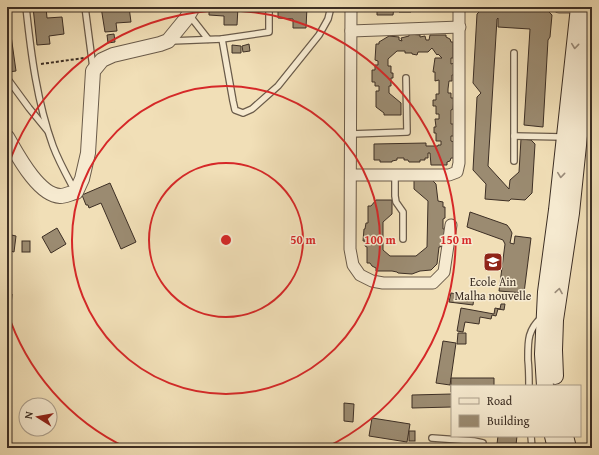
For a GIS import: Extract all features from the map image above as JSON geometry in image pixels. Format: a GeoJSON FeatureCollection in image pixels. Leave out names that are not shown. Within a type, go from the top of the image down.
{"type":"FeatureCollection","features":[{"type":"Feature","properties":{"kind":"main road"},"geometry":{"type":"LineString","coordinates":[[545,385],[543,354],[546,292],[558,210],[579,7]]}},
{"type":"Feature","properties":{"kind":"main road"},"geometry":{"type":"LineString","coordinates":[[556,385],[554,320],[571,213],[592,10]]}},
{"type":"Feature","properties":{"kind":"main road"},"geometry":{"type":"LineString","coordinates":[[553,437],[556,448]]}},
{"type":"Feature","properties":{"kind":"main road"},"geometry":{"type":"LineString","coordinates":[[565,437],[568,448]]}},
{"type":"Feature","properties":{"kind":"street"},"geometry":{"type":"LineString","coordinates":[[351,7],[350,249],[353,265],[360,275],[372,281],[383,283],[433,283],[444,272],[451,226]]}},
{"type":"Feature","properties":{"kind":"street"},"geometry":{"type":"LineString","coordinates":[[351,175],[449,175],[457,172],[459,163],[459,7]]}},
{"type":"Feature","properties":{"kind":"street"},"geometry":{"type":"LineString","coordinates":[[559,7],[579,7]]}},
{"type":"Feature","properties":{"kind":"street"},"geometry":{"type":"LineString","coordinates":[[7,137],[36,182],[49,193],[60,196],[76,192],[82,179],[88,152],[93,71],[102,60],[168,41],[191,11]]}},
{"type":"Feature","properties":{"kind":"street"},"geometry":{"type":"LineString","coordinates":[[351,31],[460,27]]}},
{"type":"Feature","properties":{"kind":"lane"},"geometry":{"type":"LineString","coordinates":[[26,7],[40,100],[48,131],[58,157],[76,192]]}},
{"type":"Feature","properties":{"kind":"lane"},"geometry":{"type":"LineString","coordinates":[[85,7],[93,71]]}},
{"type":"Feature","properties":{"kind":"lane"},"geometry":{"type":"LineString","coordinates":[[168,41],[222,39],[269,32],[269,7]]}},
{"type":"Feature","properties":{"kind":"lane"},"geometry":{"type":"LineString","coordinates":[[222,39],[235,110],[243,113],[252,109],[278,86],[319,35],[328,19],[332,7]]}},
{"type":"Feature","properties":{"kind":"lane"},"geometry":{"type":"LineString","coordinates":[[191,11],[208,39]]}},
{"type":"Feature","properties":{"kind":"lane"},"geometry":{"type":"LineString","coordinates":[[514,53],[514,161]]}},
{"type":"Feature","properties":{"kind":"lane"},"geometry":{"type":"LineString","coordinates":[[7,78],[48,131]]}},
{"type":"Feature","properties":{"kind":"lane"},"geometry":{"type":"LineString","coordinates":[[351,134],[407,132],[406,78]]}},
{"type":"Feature","properties":{"kind":"lane"},"geometry":{"type":"LineString","coordinates":[[514,136],[565,137]]}},
{"type":"Feature","properties":{"kind":"lane"},"geometry":{"type":"LineString","coordinates":[[395,175],[396,202],[403,212],[403,238]]}},
{"type":"Feature","properties":{"kind":"lane"},"geometry":{"type":"LineString","coordinates":[[529,385],[528,340],[536,322],[545,314]]}},
{"type":"Feature","properties":{"kind":"lane"},"geometry":{"type":"LineString","coordinates":[[592,418],[592,428]]}},
{"type":"Feature","properties":{"kind":"lane"},"geometry":{"type":"LineString","coordinates":[[531,437],[532,448]]}},
{"type":"Feature","properties":{"kind":"lane"},"geometry":{"type":"LineString","coordinates":[[432,438],[474,441],[483,444],[483,448]]}},
{"type":"Feature","properties":{"kind":"path"},"geometry":{"type":"LineString","coordinates":[[34,66],[91,57]]}},
{"type":"Feature","properties":{"kind":"building"},"geometry":{"type":"Polygon","coordinates":[[[7,7],[16,71],[8,72],[7,66],[7,7]]]}},
{"type":"Feature","properties":{"kind":"building"},"geometry":{"type":"Polygon","coordinates":[[[33,7],[46,7],[47,18],[62,17],[64,34],[49,36],[50,44],[37,45],[33,7]]]}},
{"type":"Feature","properties":{"kind":"building"},"geometry":{"type":"Polygon","coordinates":[[[101,7],[129,7],[131,22],[116,23],[117,31],[105,32],[101,7]]]}},
{"type":"Feature","properties":{"kind":"building"},"geometry":{"type":"Polygon","coordinates":[[[209,7],[238,7],[237,25],[224,25],[224,16],[209,15],[209,7]]]}},
{"type":"Feature","properties":{"kind":"building"},"geometry":{"type":"Polygon","coordinates":[[[278,7],[307,7],[306,28],[293,28],[293,19],[278,18],[278,7]]]}},
{"type":"Feature","properties":{"kind":"building"},"geometry":{"type":"Polygon","coordinates":[[[376,7],[394,7],[393,15],[377,15],[376,7]]]}},
{"type":"Feature","properties":{"kind":"building"},"geometry":{"type":"Polygon","coordinates":[[[399,7],[416,7],[411,12],[399,12],[399,7]]]}},
{"type":"Feature","properties":{"kind":"building"},"geometry":{"type":"Polygon","coordinates":[[[484,7],[546,9],[552,15],[550,37],[548,40],[543,127],[524,125],[530,29],[498,27],[498,18],[497,19],[488,166],[509,189],[510,180],[519,172],[521,139],[531,140],[535,144],[532,193],[525,200],[511,199],[509,201],[485,199],[486,184],[473,170],[477,97],[481,93],[473,83],[477,14],[484,7]]]}},
{"type":"Feature","properties":{"kind":"building"},"geometry":{"type":"Polygon","coordinates":[[[114,34],[115,42],[108,43],[107,35],[114,34]]]}},
{"type":"Feature","properties":{"kind":"building"},"geometry":{"type":"Polygon","coordinates":[[[409,34],[420,35],[420,37],[425,36],[426,40],[429,40],[430,35],[446,35],[451,42],[453,42],[453,58],[451,58],[451,64],[454,63],[454,75],[452,75],[452,81],[449,81],[448,93],[451,93],[451,98],[454,98],[453,109],[451,110],[451,124],[454,124],[454,136],[451,136],[451,141],[454,142],[454,158],[451,158],[450,161],[447,162],[447,165],[431,165],[430,153],[428,153],[428,158],[425,158],[425,160],[420,160],[420,162],[409,162],[408,160],[404,160],[404,158],[397,158],[397,160],[392,162],[380,162],[380,160],[374,160],[374,144],[426,143],[426,146],[441,145],[441,141],[436,141],[436,133],[434,133],[434,127],[436,127],[435,119],[439,119],[439,114],[436,114],[436,106],[433,106],[433,100],[436,100],[436,94],[439,94],[439,80],[435,81],[435,72],[433,72],[435,58],[442,58],[438,54],[437,55],[432,48],[428,52],[418,52],[417,55],[405,53],[405,51],[397,51],[388,59],[388,66],[391,66],[391,73],[393,73],[393,78],[391,78],[391,86],[389,86],[389,93],[401,103],[401,115],[384,115],[384,113],[376,107],[376,91],[379,91],[379,86],[375,86],[375,82],[372,82],[372,70],[375,70],[375,65],[378,65],[378,61],[375,60],[376,44],[379,44],[379,42],[389,36],[399,37],[399,40],[402,41],[401,38],[409,36],[409,34]]]}},
{"type":"Feature","properties":{"kind":"building"},"geometry":{"type":"Polygon","coordinates":[[[249,44],[250,51],[243,52],[242,46],[249,44]]]}},
{"type":"Feature","properties":{"kind":"building"},"geometry":{"type":"Polygon","coordinates":[[[232,45],[241,46],[241,53],[232,53],[232,45]]]}},
{"type":"Feature","properties":{"kind":"building"},"geometry":{"type":"Polygon","coordinates":[[[414,177],[430,178],[436,184],[438,201],[443,202],[443,207],[445,207],[445,218],[443,219],[443,229],[445,229],[444,246],[439,247],[437,264],[431,270],[420,271],[412,274],[392,271],[376,271],[376,268],[370,263],[367,263],[367,247],[365,246],[365,241],[363,241],[364,229],[366,223],[368,223],[368,206],[371,206],[376,200],[392,200],[392,214],[383,222],[383,250],[390,256],[416,256],[427,247],[428,201],[414,189],[414,177]]]}},
{"type":"Feature","properties":{"kind":"building"},"geometry":{"type":"Polygon","coordinates":[[[110,183],[136,242],[121,249],[101,203],[89,208],[88,205],[86,205],[82,195],[110,183]]]}},
{"type":"Feature","properties":{"kind":"building"},"geometry":{"type":"Polygon","coordinates":[[[470,212],[507,225],[512,233],[510,243],[514,244],[515,236],[531,238],[524,293],[499,291],[505,244],[503,240],[467,227],[470,212]]]}},
{"type":"Feature","properties":{"kind":"building"},"geometry":{"type":"Polygon","coordinates":[[[57,228],[66,244],[51,253],[42,237],[57,228]]]}},
{"type":"Feature","properties":{"kind":"building"},"geometry":{"type":"Polygon","coordinates":[[[7,234],[16,236],[14,252],[7,250],[7,234]]]}},
{"type":"Feature","properties":{"kind":"building"},"geometry":{"type":"Polygon","coordinates":[[[22,241],[30,241],[30,252],[22,252],[22,241]]]}},
{"type":"Feature","properties":{"kind":"building"},"geometry":{"type":"Polygon","coordinates":[[[7,293],[12,294],[10,319],[7,319],[7,293]]]}},
{"type":"Feature","properties":{"kind":"building"},"geometry":{"type":"Polygon","coordinates":[[[451,293],[474,297],[473,305],[449,302],[451,293]]]}},
{"type":"Feature","properties":{"kind":"building"},"geometry":{"type":"Polygon","coordinates":[[[501,304],[505,304],[504,310],[498,309],[496,316],[492,315],[491,319],[480,317],[479,324],[465,322],[463,332],[457,331],[461,308],[494,314],[495,308],[500,309],[501,304]]]}},
{"type":"Feature","properties":{"kind":"building"},"geometry":{"type":"Polygon","coordinates":[[[458,333],[466,333],[466,344],[457,344],[458,333]]]}},
{"type":"Feature","properties":{"kind":"building"},"geometry":{"type":"Polygon","coordinates":[[[443,341],[456,343],[450,385],[436,383],[443,341]]]}},
{"type":"Feature","properties":{"kind":"building"},"geometry":{"type":"Polygon","coordinates":[[[451,378],[494,378],[494,385],[451,385],[451,378]]]}},
{"type":"Feature","properties":{"kind":"building"},"geometry":{"type":"Polygon","coordinates":[[[451,394],[451,407],[412,408],[412,395],[451,394]]]}},
{"type":"Feature","properties":{"kind":"building"},"geometry":{"type":"Polygon","coordinates":[[[344,403],[354,404],[353,422],[344,421],[344,403]]]}},
{"type":"Feature","properties":{"kind":"building"},"geometry":{"type":"Polygon","coordinates":[[[372,418],[410,424],[407,442],[369,436],[372,418]]]}},
{"type":"Feature","properties":{"kind":"building"},"geometry":{"type":"Polygon","coordinates":[[[409,431],[415,431],[415,441],[409,441],[409,431]]]}},
{"type":"Feature","properties":{"kind":"building"},"geometry":{"type":"Polygon","coordinates":[[[498,437],[517,437],[516,445],[497,444],[498,437]]]}},
{"type":"Feature","properties":{"kind":"place","name":"Ecole Ain Malha nouvelle"},"geometry":{"type":"Point","coordinates":[493,262]}}]}
